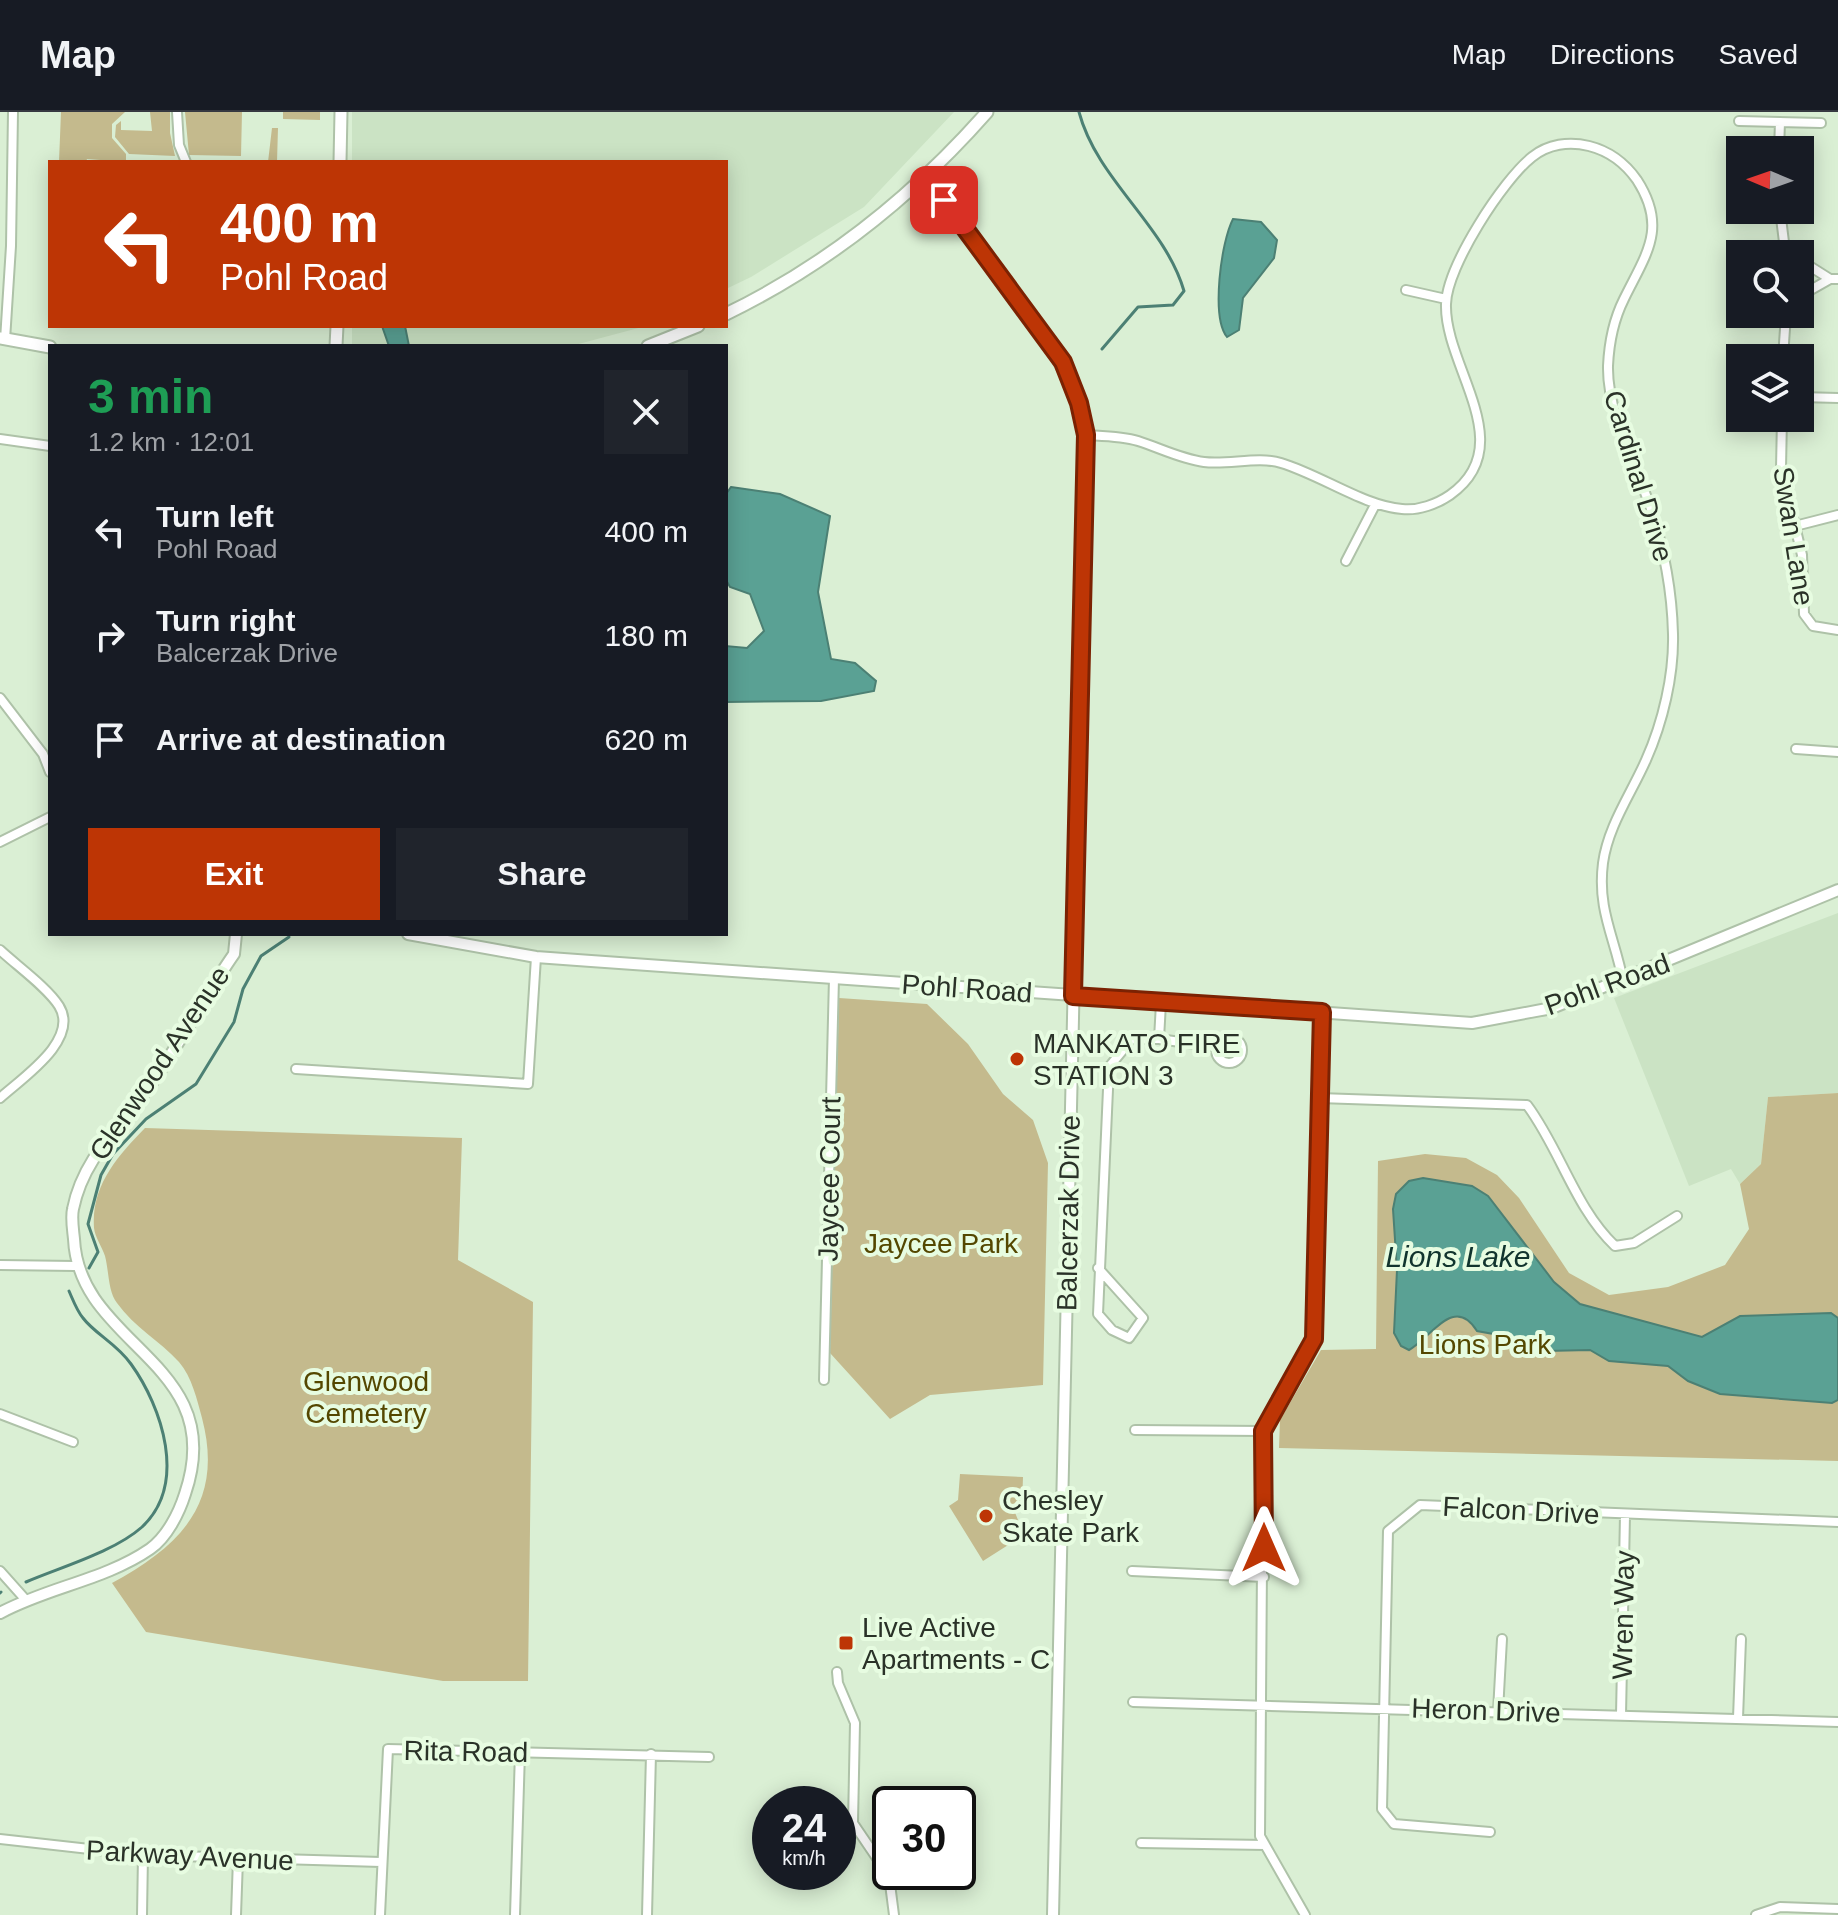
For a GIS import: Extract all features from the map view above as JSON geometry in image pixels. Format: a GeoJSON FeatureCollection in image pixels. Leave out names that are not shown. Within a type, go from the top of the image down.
{"type":"FeatureCollection","features":[{"type":"Feature","properties":{"kind":"main road"},"geometry":{"type":"LineString","coordinates":[[340,160],[341,112]]}},
{"type":"Feature","properties":{"kind":"main road"},"geometry":{"type":"LineString","coordinates":[[728,313],[820,260],[879,218],[923,179],[987,112]]}},
{"type":"Feature","properties":{"kind":"main road"},"geometry":{"type":"LineString","coordinates":[[653,344],[693,328]]}},
{"type":"Feature","properties":{"kind":"main road"},"geometry":{"type":"LineString","coordinates":[[2,339],[48,347]]}},
{"type":"Feature","properties":{"kind":"street"},"geometry":{"type":"LineString","coordinates":[[2,339],[11,246],[13,112]]}},
{"type":"Feature","properties":{"kind":"street"},"geometry":{"type":"LineString","coordinates":[[177,112],[179,145],[185,160]]}},
{"type":"Feature","properties":{"kind":"street"},"geometry":{"type":"LineString","coordinates":[[1739,121],[1821,123]]}},
{"type":"Feature","properties":{"kind":"street"},"geometry":{"type":"LineString","coordinates":[[1780,122],[1780,136]]}},
{"type":"Feature","properties":{"kind":"street","name":"Cardinal Drive"},"geometry":{"type":"LineString","coordinates":[[1086,435],[1136,440],[1198,461],[1276,461],[1332,481],[1375,505],[1405,510],[1440,502],[1464,485],[1478,459],[1481,431],[1447,333],[1446,299],[1456,267],[1513,173],[1541,150],[1573,142],[1604,150],[1629,168],[1650,201],[1653,238],[1641,271],[1623,301],[1612,335],[1608,369],[1614,406],[1662,547],[1670,584],[1673,655],[1655,735],[1613,829],[1603,861],[1602,911],[1623,981]]}},
{"type":"Feature","properties":{"kind":"street","name":"Balcerzak Drive"},"geometry":{"type":"LineString","coordinates":[[923,179],[947,204],[1063,362],[1079,403],[1086,435],[1053,1915]]}},
{"type":"Feature","properties":{"kind":"street"},"geometry":{"type":"LineString","coordinates":[[0,246],[11,246]]}},
{"type":"Feature","properties":{"kind":"street"},"geometry":{"type":"LineString","coordinates":[[1814,268],[1834,279]]}},
{"type":"Feature","properties":{"kind":"street"},"geometry":{"type":"LineString","coordinates":[[1814,289],[1834,279]]}},
{"type":"Feature","properties":{"kind":"street"},"geometry":{"type":"LineString","coordinates":[[1406,290],[1446,299]]}},
{"type":"Feature","properties":{"kind":"street"},"geometry":{"type":"LineString","coordinates":[[1814,397],[1838,398]]}},
{"type":"Feature","properties":{"kind":"street","name":"Swan Lane"},"geometry":{"type":"LineString","coordinates":[[1782,432],[1781,468],[1803,564],[1804,614],[1813,626],[1838,630]]}},
{"type":"Feature","properties":{"kind":"street"},"geometry":{"type":"LineString","coordinates":[[0,439],[48,446]]}},
{"type":"Feature","properties":{"kind":"street"},"geometry":{"type":"LineString","coordinates":[[1346,561],[1375,505]]}},
{"type":"Feature","properties":{"kind":"street"},"geometry":{"type":"LineString","coordinates":[[1795,526],[1838,515]]}},
{"type":"Feature","properties":{"kind":"street"},"geometry":{"type":"LineString","coordinates":[[0,698],[43,754],[48,767]]}},
{"type":"Feature","properties":{"kind":"street"},"geometry":{"type":"LineString","coordinates":[[1796,749],[1838,752]]}},
{"type":"Feature","properties":{"kind":"street"},"geometry":{"type":"LineString","coordinates":[[0,842],[48,818]]}},
{"type":"Feature","properties":{"kind":"street","name":"Pohl Road"},"geometry":{"type":"LineString","coordinates":[[419,936],[536,957],[1472,1023],[1552,1008],[1838,890]]}},
{"type":"Feature","properties":{"kind":"street","name":"Glenwood Avenue"},"geometry":{"type":"LineString","coordinates":[[0,1613],[25,1599],[113,1569],[153,1547],[176,1515],[191,1477],[194,1439],[184,1403],[167,1374],[92,1297],[75,1266],[72,1210],[90,1161],[149,1086],[234,954],[236,936]]}},
{"type":"Feature","properties":{"kind":"street"},"geometry":{"type":"LineString","coordinates":[[0,950],[60,1006],[63,1023],[56,1048],[0,1098]]}},
{"type":"Feature","properties":{"kind":"street"},"geometry":{"type":"LineString","coordinates":[[296,1069],[528,1084],[536,957]]}},
{"type":"Feature","properties":{"kind":"street","name":"Jaycee Court"},"geometry":{"type":"LineString","coordinates":[[824,1380],[834,978]]}},
{"type":"Feature","properties":{"kind":"street"},"geometry":{"type":"LineString","coordinates":[[1159,1039],[1161,1003]]}},
{"type":"Feature","properties":{"kind":"street"},"geometry":{"type":"LineString","coordinates":[[1305,1915],[1260,1836],[1263,1431],[1314,1339],[1322,1012]]}},
{"type":"Feature","properties":{"kind":"street"},"geometry":{"type":"LineString","coordinates":[[1098,1268],[1143,1318],[1129,1338],[1112,1330],[1098,1314],[1098,1268],[1109,1067],[1132,1039],[1159,1039],[1216,1047]]}},
{"type":"Feature","properties":{"kind":"street"},"geometry":{"type":"LineString","coordinates":[[1319,1098],[1527,1105],[1545,1129],[1600,1232],[1615,1246],[1634,1243],[1677,1216]]}},
{"type":"Feature","properties":{"kind":"street"},"geometry":{"type":"LineString","coordinates":[[0,1265],[75,1266]]}},
{"type":"Feature","properties":{"kind":"street"},"geometry":{"type":"LineString","coordinates":[[0,1414],[73,1442]]}},
{"type":"Feature","properties":{"kind":"street"},"geometry":{"type":"LineString","coordinates":[[1135,1430],[1263,1431]]}},
{"type":"Feature","properties":{"kind":"street","name":"Falcon Drive"},"geometry":{"type":"LineString","coordinates":[[1387,1707],[1388,1531],[1420,1505],[1838,1522]]}},
{"type":"Feature","properties":{"kind":"street","name":"Wren Way"},"geometry":{"type":"LineString","coordinates":[[1621,1715],[1625,1515]]}},
{"type":"Feature","properties":{"kind":"street"},"geometry":{"type":"LineString","coordinates":[[0,1571],[25,1599]]}},
{"type":"Feature","properties":{"kind":"street"},"geometry":{"type":"LineString","coordinates":[[1132,1571],[1264,1577]]}},
{"type":"Feature","properties":{"kind":"street"},"geometry":{"type":"LineString","coordinates":[[1498,1711],[1502,1639]]}},
{"type":"Feature","properties":{"kind":"street"},"geometry":{"type":"LineString","coordinates":[[1738,1718],[1741,1639]]}},
{"type":"Feature","properties":{"kind":"street"},"geometry":{"type":"LineString","coordinates":[[837,1672],[838,1683],[855,1723],[853,1823],[889,1876],[894,1915]]}},
{"type":"Feature","properties":{"kind":"street","name":"Heron Drive"},"geometry":{"type":"LineString","coordinates":[[1133,1702],[1838,1722]]}},
{"type":"Feature","properties":{"kind":"street"},"geometry":{"type":"LineString","coordinates":[[1387,1707],[1382,1809],[1394,1824],[1490,1832]]}},
{"type":"Feature","properties":{"kind":"street","name":"Rita Road"},"geometry":{"type":"LineString","coordinates":[[380,1915],[388,1749],[709,1757]]}},
{"type":"Feature","properties":{"kind":"street"},"geometry":{"type":"LineString","coordinates":[[515,1915],[520,1752]]}},
{"type":"Feature","properties":{"kind":"street"},"geometry":{"type":"LineString","coordinates":[[647,1915],[651,1754]]}},
{"type":"Feature","properties":{"kind":"street","name":"Parkway Avenue"},"geometry":{"type":"LineString","coordinates":[[0,1839],[143,1855],[381,1862]]}},
{"type":"Feature","properties":{"kind":"street"},"geometry":{"type":"LineString","coordinates":[[1141,1843],[1265,1845]]}},
{"type":"Feature","properties":{"kind":"street"},"geometry":{"type":"LineString","coordinates":[[142,1915],[143,1855]]}},
{"type":"Feature","properties":{"kind":"street"},"geometry":{"type":"LineString","coordinates":[[236,1915],[238,1859]]}},
{"type":"Feature","properties":{"kind":"street"},"geometry":{"type":"LineString","coordinates":[[1756,1915],[1780,1907],[1838,1909]]}},
{"type":"Feature","properties":{"kind":"shaded area"},"geometry":{"type":"Polygon","coordinates":[[[352,112],[954,112],[864,207],[728,288],[728,160],[352,160],[352,112]]]}},
{"type":"Feature","properties":{"kind":"shaded area"},"geometry":{"type":"Polygon","coordinates":[[[352,328],[638,328],[578,344],[352,344],[352,328]]]}},
{"type":"Feature","properties":{"kind":"shaded area"},"geometry":{"type":"Polygon","coordinates":[[[1838,913],[1838,1093],[1768,1097],[1761,1164],[1740,1184],[1731,1169],[1689,1186],[1614,998],[1838,913]]]}},
{"type":"Feature","properties":{"kind":"green space"},"geometry":{"type":"Polygon","coordinates":[[[61,112],[125,112],[112,124],[112,138],[126,154],[126,160],[59,160],[61,112]]]}},
{"type":"Feature","properties":{"kind":"green space"},"geometry":{"type":"Polygon","coordinates":[[[150,112],[170,112],[175,156],[129,154],[115,137],[116,125],[121,121],[121,130],[152,131],[150,112]]]}},
{"type":"Feature","properties":{"kind":"green space"},"geometry":{"type":"Polygon","coordinates":[[[185,112],[242,112],[241,156],[189,155],[185,112]]]}},
{"type":"Feature","properties":{"kind":"green space"},"geometry":{"type":"Polygon","coordinates":[[[283,112],[320,112],[320,120],[283,119],[283,112]]]}},
{"type":"Feature","properties":{"kind":"green space"},"geometry":{"type":"Polygon","coordinates":[[[272,128],[278,128],[277,160],[268,160],[272,128]]]}},
{"type":"Feature","properties":{"kind":"green space","name":"Jaycee Park"},"geometry":{"type":"Polygon","coordinates":[[[839,998],[927,1004],[968,1044],[1003,1094],[1033,1120],[1048,1163],[1043,1385],[930,1395],[890,1419],[830,1353],[839,998]]]}},
{"type":"Feature","properties":{"kind":"green space","name":"Lions Park"},"geometry":{"type":"Polygon","coordinates":[[[1838,1093],[1838,1461],[1279,1448],[1280,1420],[1321,1350],[1376,1349],[1378,1161],[1425,1154],[1466,1158],[1497,1175],[1519,1198],[1569,1273],[1609,1295],[1668,1287],[1725,1265],[1749,1229],[1740,1184],[1761,1164],[1768,1097],[1838,1093]]]}},
{"type":"Feature","properties":{"kind":"green space","name":"Glenwood Cemetery"},"geometry":{"type":"Polygon","coordinates":[[[145,1128],[462,1138],[458,1260],[533,1302],[528,1681],[443,1681],[146,1632],[112,1583],[159,1553],[177,1536],[192,1518],[202,1497],[207,1474],[202,1418],[191,1382],[179,1362],[131,1319],[114,1298],[105,1256],[94,1228],[97,1198],[108,1172],[145,1128]]]}},
{"type":"Feature","properties":{"kind":"green space","name":"Chesley Skate Park"},"geometry":{"type":"Polygon","coordinates":[[[960,1474],[1023,1477],[1022,1505],[1008,1506],[1014,1510],[1024,1535],[983,1561],[949,1506],[958,1500],[960,1474]]]}},
{"type":"Feature","properties":{"kind":"water"},"geometry":{"type":"Polygon","coordinates":[[[1233,219],[1261,222],[1277,240],[1274,258],[1243,298],[1239,330],[1227,337],[1222,327],[1219,297],[1225,244],[1233,219]]]}},
{"type":"Feature","properties":{"kind":"water"},"geometry":{"type":"Polygon","coordinates":[[[383,328],[405,328],[409,344],[388,344],[383,328]]]}},
{"type":"Feature","properties":{"kind":"water"},"geometry":{"type":"Polygon","coordinates":[[[731,487],[780,494],[830,516],[818,592],[831,659],[855,663],[876,681],[874,691],[821,701],[728,702],[728,646],[747,648],[764,631],[750,594],[728,584],[728,491],[731,487]]]}},
{"type":"Feature","properties":{"kind":"water","name":"Lions Lake"},"geometry":{"type":"Polygon","coordinates":[[[1423,1178],[1472,1186],[1488,1196],[1554,1282],[1580,1304],[1702,1337],[1740,1316],[1831,1313],[1838,1318],[1838,1400],[1832,1403],[1720,1394],[1688,1381],[1668,1366],[1609,1361],[1590,1350],[1545,1351],[1510,1337],[1477,1331],[1460,1317],[1443,1322],[1409,1350],[1401,1346],[1394,1333],[1397,1270],[1393,1209],[1396,1194],[1409,1181],[1423,1178]]]}},
{"type":"Feature","properties":{"kind":"waterway"},"geometry":{"type":"LineString","coordinates":[[1079,112],[1100,159],[1162,245],[1184,291],[1173,305],[1138,307],[1102,349]]}},
{"type":"Feature","properties":{"kind":"waterway"},"geometry":{"type":"LineString","coordinates":[[89,1268],[98,1252],[88,1224],[101,1175],[113,1154],[146,1119],[196,1084],[234,1022],[243,989],[261,956],[289,937]]}},
{"type":"Feature","properties":{"kind":"waterway"},"geometry":{"type":"LineString","coordinates":[[26,1582],[130,1536],[142,1527],[156,1509],[164,1489],[167,1468],[165,1446],[152,1402],[131,1364],[83,1318],[69,1291]]}},
{"type":"Feature","properties":{"kind":"place","name":"MANKATO FIRE STATION 3"},"geometry":{"type":"Point","coordinates":[1017,1059]}},
{"type":"Feature","properties":{"kind":"place","name":"Chesley Skate Park"},"geometry":{"type":"Point","coordinates":[986,1516]}},
{"type":"Feature","properties":{"kind":"place","name":"Live Active Apartments - C"},"geometry":{"type":"Point","coordinates":[846,1643]}},
{"type":"Feature","properties":{"kind":"route"},"geometry":{"type":"LineString","coordinates":[[944,200],[1063,362],[1079,403],[1086,435],[1073,996],[1322,1012],[1314,1339],[1263,1431],[1264,1548]]}}]}
